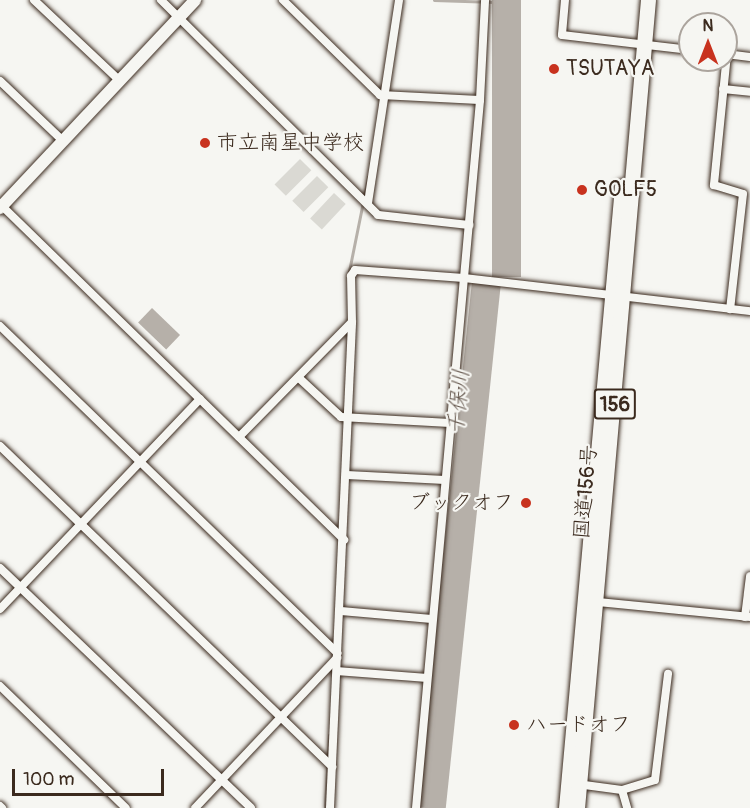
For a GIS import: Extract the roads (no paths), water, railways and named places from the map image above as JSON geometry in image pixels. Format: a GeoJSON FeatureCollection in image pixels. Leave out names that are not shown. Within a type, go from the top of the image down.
{"type":"FeatureCollection","features":[{"type":"Feature","properties":{"kind":"highway","name":"国道156号"},"geometry":{"type":"LineString","coordinates":[[639,0],[640,44]]}},
{"type":"Feature","properties":{"kind":"highway","name":"国道156号"},"geometry":{"type":"LineString","coordinates":[[577,808],[576,784],[640,44],[648,0]]}},
{"type":"Feature","properties":{"kind":"highway","name":"国道156号"},"geometry":{"type":"LineString","coordinates":[[566,808],[576,784],[598,602],[618,298]]}},
{"type":"Feature","properties":{"kind":"street"},"geometry":{"type":"LineString","coordinates":[[34,0],[120,81]]}},
{"type":"Feature","properties":{"kind":"street"},"geometry":{"type":"LineString","coordinates":[[161,0],[387,219],[469,225]]}},
{"type":"Feature","properties":{"kind":"street"},"geometry":{"type":"LineString","coordinates":[[195,0],[64,142],[1,206],[344,540]]}},
{"type":"Feature","properties":{"kind":"street"},"geometry":{"type":"LineString","coordinates":[[283,0],[383,95],[480,100]]}},
{"type":"Feature","properties":{"kind":"street"},"geometry":{"type":"LineString","coordinates":[[365,199],[399,0]]}},
{"type":"Feature","properties":{"kind":"street"},"geometry":{"type":"LineString","coordinates":[[416,808],[450,423],[467,279],[485,0]]}},
{"type":"Feature","properties":{"kind":"street"},"geometry":{"type":"LineString","coordinates":[[565,0],[562,35],[678,49]]}},
{"type":"Feature","properties":{"kind":"street"},"geometry":{"type":"LineString","coordinates":[[724,72],[714,185],[747,194],[729,309]]}},
{"type":"Feature","properties":{"kind":"street"},"geometry":{"type":"LineString","coordinates":[[0,81],[64,142]]}},
{"type":"Feature","properties":{"kind":"street"},"geometry":{"type":"LineString","coordinates":[[723,89],[750,92]]}},
{"type":"Feature","properties":{"kind":"street"},"geometry":{"type":"LineString","coordinates":[[330,808],[350,418],[351,276],[356,270],[506,282],[618,298],[750,311]]}},
{"type":"Feature","properties":{"kind":"street"},"geometry":{"type":"LineString","coordinates":[[239,437],[352,322]]}},
{"type":"Feature","properties":{"kind":"street"},"geometry":{"type":"LineString","coordinates":[[0,326],[338,656]]}},
{"type":"Feature","properties":{"kind":"street"},"geometry":{"type":"LineString","coordinates":[[299,378],[341,417],[450,423]]}},
{"type":"Feature","properties":{"kind":"street"},"geometry":{"type":"LineString","coordinates":[[0,609],[142,463],[200,399]]}},
{"type":"Feature","properties":{"kind":"street"},"geometry":{"type":"LineString","coordinates":[[0,446],[332,767]]}},
{"type":"Feature","properties":{"kind":"street"},"geometry":{"type":"LineString","coordinates":[[347,475],[445,480]]}},
{"type":"Feature","properties":{"kind":"street"},"geometry":{"type":"LineString","coordinates":[[0,568],[251,808]]}},
{"type":"Feature","properties":{"kind":"street"},"geometry":{"type":"LineString","coordinates":[[598,602],[748,617],[750,576]]}},
{"type":"Feature","properties":{"kind":"street"},"geometry":{"type":"LineString","coordinates":[[340,611],[432,619]]}},
{"type":"Feature","properties":{"kind":"street"},"geometry":{"type":"LineString","coordinates":[[195,808],[338,656]]}},
{"type":"Feature","properties":{"kind":"street"},"geometry":{"type":"LineString","coordinates":[[337,671],[427,678]]}},
{"type":"Feature","properties":{"kind":"street"},"geometry":{"type":"LineString","coordinates":[[576,784],[622,790],[655,780],[668,674]]}},
{"type":"Feature","properties":{"kind":"street"},"geometry":{"type":"LineString","coordinates":[[0,686],[126,808]]}},
{"type":"Feature","properties":{"kind":"street"},"geometry":{"type":"LineString","coordinates":[[622,790],[627,808]]}},
{"type":"Feature","properties":{"kind":"waterway"},"geometry":{"type":"LineString","coordinates":[[434,0],[495,2]]}},
{"type":"Feature","properties":{"kind":"waterway"},"geometry":{"type":"LineString","coordinates":[[348,276],[368,177]]}},
{"type":"Feature","properties":{"kind":"waterway"},"geometry":{"type":"LineString","coordinates":[[325,808],[329,735]]}},
{"type":"Feature","properties":{"kind":"place","name":"TSUTAYA"},"geometry":{"type":"Point","coordinates":[554,69]}},
{"type":"Feature","properties":{"kind":"place","name":"市立南星中学校"},"geometry":{"type":"Point","coordinates":[205,143]}},
{"type":"Feature","properties":{"kind":"place","name":"GOLF5"},"geometry":{"type":"Point","coordinates":[582,190]}},
{"type":"Feature","properties":{"kind":"place","name":"ブックオフ"},"geometry":{"type":"Point","coordinates":[526,503]}},
{"type":"Feature","properties":{"kind":"place","name":"ハードオフ"},"geometry":{"type":"Point","coordinates":[514,725]}},
{"type":"Feature","properties":{"kind":"water label","name":"千保川"},"geometry":{"type":"Point","coordinates":[459,402]}}]}
